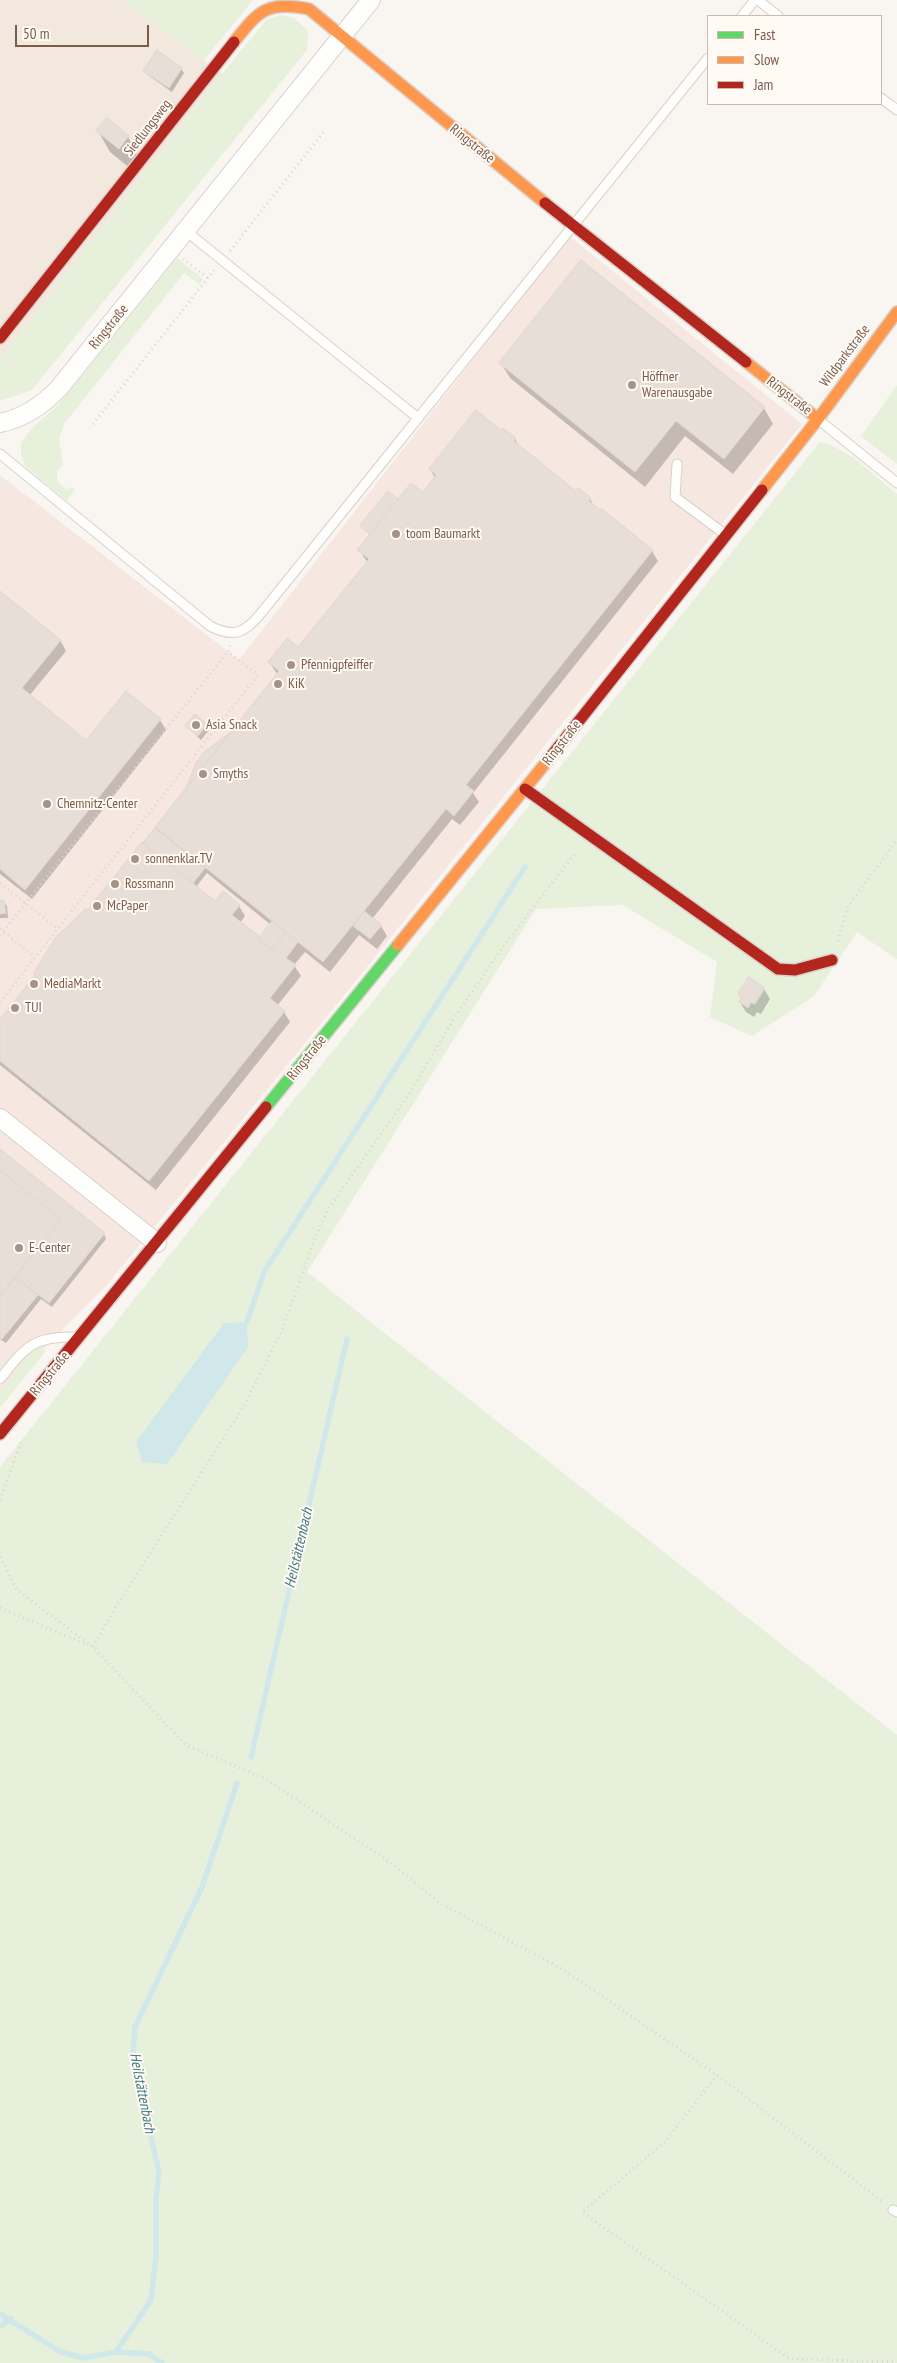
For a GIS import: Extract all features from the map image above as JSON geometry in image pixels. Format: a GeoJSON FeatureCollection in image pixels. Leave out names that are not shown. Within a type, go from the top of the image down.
{"type":"FeatureCollection","features":[{"type":"Feature","properties":{"kind":"street"},"geometry":{"type":"LineString","coordinates":[[341,37],[371,0]]}},
{"type":"Feature","properties":{"kind":"street","name":"Siedlungsweg"},"geometry":{"type":"LineString","coordinates":[[0,338],[260,10],[276,2],[293,2],[309,9],[341,37]]}},
{"type":"Feature","properties":{"kind":"street","name":"Ringstraße"},"geometry":{"type":"LineString","coordinates":[[0,423],[24,416],[46,401],[59,388],[341,37],[572,225],[818,419],[525,789],[0,1434]]}},
{"type":"Feature","properties":{"kind":"street","name":"Wildparkstraße"},"geometry":{"type":"LineString","coordinates":[[818,419],[897,312]]}},
{"type":"Feature","properties":{"kind":"street"},"geometry":{"type":"LineString","coordinates":[[525,789],[778,969],[791,972],[806,969],[820,961],[832,960]]}},
{"type":"Feature","properties":{"kind":"street"},"geometry":{"type":"LineString","coordinates":[[0,1118],[157,1243]]}},
{"type":"Feature","properties":{"kind":"lane"},"geometry":{"type":"LineString","coordinates":[[743,15],[756,0],[777,15]]}},
{"type":"Feature","properties":{"kind":"lane"},"geometry":{"type":"LineString","coordinates":[[0,454],[210,626],[221,632],[235,634],[245,629],[256,620],[707,59]]}},
{"type":"Feature","properties":{"kind":"lane"},"geometry":{"type":"LineString","coordinates":[[882,99],[897,110]]}},
{"type":"Feature","properties":{"kind":"lane"},"geometry":{"type":"LineString","coordinates":[[186,232],[418,418]]}},
{"type":"Feature","properties":{"kind":"lane"},"geometry":{"type":"LineString","coordinates":[[818,419],[897,483]]}},
{"type":"Feature","properties":{"kind":"lane"},"geometry":{"type":"LineString","coordinates":[[677,464],[675,497],[726,535]]}},
{"type":"Feature","properties":{"kind":"lane"},"geometry":{"type":"LineString","coordinates":[[0,1379],[25,1348],[53,1336],[80,1337]]}},
{"type":"Feature","properties":{"kind":"path"},"geometry":{"type":"LineString","coordinates":[[94,424],[325,130]]}},
{"type":"Feature","properties":{"kind":"path"},"geometry":{"type":"LineString","coordinates":[[171,250],[208,278]]}},
{"type":"Feature","properties":{"kind":"path"},"geometry":{"type":"LineString","coordinates":[[35,957],[1,932],[228,652],[235,634]]}},
{"type":"Feature","properties":{"kind":"path"},"geometry":{"type":"LineString","coordinates":[[0,1002],[258,675],[228,652]]}},
{"type":"Feature","properties":{"kind":"path"},"geometry":{"type":"LineString","coordinates":[[93,1647],[114,1610],[244,1406],[284,1328],[316,1235],[328,1209],[408,1094],[453,1020],[502,948],[590,835]]}},
{"type":"Feature","properties":{"kind":"path"},"geometry":{"type":"LineString","coordinates":[[832,960],[848,906],[897,840]]}},
{"type":"Feature","properties":{"kind":"path"},"geometry":{"type":"LineString","coordinates":[[0,883],[57,928]]}},
{"type":"Feature","properties":{"kind":"path"},"geometry":{"type":"LineString","coordinates":[[0,1500],[27,1427],[18,1413]]}},
{"type":"Feature","properties":{"kind":"path"},"geometry":{"type":"LineString","coordinates":[[0,1557],[17,1590],[93,1647],[186,1745],[264,1778],[391,1863],[440,1904],[564,1970],[717,2075],[895,2211]]}},
{"type":"Feature","properties":{"kind":"path"},"geometry":{"type":"LineString","coordinates":[[0,1608],[93,1647]]}},
{"type":"Feature","properties":{"kind":"path"},"geometry":{"type":"LineString","coordinates":[[717,2075],[664,2142],[582,2212],[790,2359],[897,2362]]}},
{"type":"Feature","properties":{"kind":"shaded area"},"geometry":{"type":"Polygon","coordinates":[[[0,0],[122,0],[222,74],[0,359],[0,0]]]}},
{"type":"Feature","properties":{"kind":"shaded area","name":"Chemnitz-Center"},"geometry":{"type":"Polygon","coordinates":[[[569,236],[802,424],[342,998],[106,1286],[0,1393],[0,475],[239,660],[569,236]]]}},
{"type":"Feature","properties":{"kind":"green space"},"geometry":{"type":"Polygon","coordinates":[[[122,0],[253,0],[203,61],[122,0]]]}},
{"type":"Feature","properties":{"kind":"green space"},"geometry":{"type":"Polygon","coordinates":[[[281,15],[294,18],[308,31],[307,50],[32,390],[0,401],[0,359],[222,74],[267,19],[281,15]]]}},
{"type":"Feature","properties":{"kind":"green space"},"geometry":{"type":"Polygon","coordinates":[[[177,258],[203,279],[199,284],[184,273],[64,424],[59,440],[63,464],[57,472],[57,481],[67,490],[72,487],[75,489],[67,501],[24,465],[21,443],[34,426],[59,404],[177,258]]]}},
{"type":"Feature","properties":{"kind":"green space"},"geometry":{"type":"Polygon","coordinates":[[[897,385],[897,464],[861,436],[897,385]]]}},
{"type":"Feature","properties":{"kind":"green space"},"geometry":{"type":"Polygon","coordinates":[[[820,442],[831,445],[851,456],[897,494],[897,959],[857,932],[814,996],[752,1036],[710,1017],[717,962],[623,905],[536,909],[307,1272],[897,1735],[897,2363],[0,2363],[0,1467],[820,442]]]}},
{"type":"Feature","properties":{"kind":"green space"},"geometry":{"type":"Polygon","coordinates":[[[40,1346],[46,1351],[0,1408],[0,1392],[34,1349],[40,1346]]]}},
{"type":"Feature","properties":{"kind":"water"},"geometry":{"type":"Polygon","coordinates":[[[247,1322],[248,1347],[167,1464],[142,1462],[136,1442],[224,1323],[247,1322]]]}},
{"type":"Feature","properties":{"kind":"building"},"geometry":{"type":"Polygon","coordinates":[[[157,50],[182,68],[169,88],[143,71],[157,50]]]}},
{"type":"Feature","properties":{"kind":"building"},"geometry":{"type":"Polygon","coordinates":[[[107,118],[129,136],[119,149],[96,131],[107,118]]]}},
{"type":"Feature","properties":{"kind":"building","name":"Höffner Warenausgabe"},"geometry":{"type":"Polygon","coordinates":[[[581,260],[765,407],[724,459],[676,421],[635,472],[499,363],[581,260]]]}},
{"type":"Feature","properties":{"kind":"building"},"geometry":{"type":"Polygon","coordinates":[[[476,410],[501,430],[503,428],[516,438],[514,441],[576,491],[578,488],[591,498],[589,501],[600,510],[602,509],[653,550],[466,785],[474,791],[454,816],[446,809],[323,962],[155,827],[279,671],[268,662],[287,638],[298,647],[369,559],[357,550],[411,483],[423,492],[436,475],[429,469],[476,410]]]}},
{"type":"Feature","properties":{"kind":"building"},"geometry":{"type":"Polygon","coordinates":[[[388,491],[398,499],[370,534],[360,526],[388,491]]]}},
{"type":"Feature","properties":{"kind":"building","name":"Chemnitz-Center"},"geometry":{"type":"Polygon","coordinates":[[[0,591],[61,640],[22,688],[86,740],[126,691],[161,719],[25,890],[0,869],[0,591]]]}},
{"type":"Feature","properties":{"kind":"building","name":"Asia Snack"},"geometry":{"type":"Polygon","coordinates":[[[195,714],[207,724],[198,736],[185,726],[195,714]]]}},
{"type":"Feature","properties":{"kind":"building"},"geometry":{"type":"Polygon","coordinates":[[[231,732],[186,788],[196,763],[204,752],[231,732]]]}},
{"type":"Feature","properties":{"kind":"building"},"geometry":{"type":"Polygon","coordinates":[[[155,828],[205,868],[193,883],[143,843],[155,828]]]}},
{"type":"Feature","properties":{"kind":"building"},"geometry":{"type":"Polygon","coordinates":[[[142,842],[215,901],[223,891],[240,905],[232,915],[260,937],[258,939],[272,950],[286,932],[298,942],[286,958],[296,965],[270,998],[285,1011],[149,1181],[0,1061],[0,1019],[35,975],[33,974],[55,938],[85,909],[87,910],[142,842]]]}},
{"type":"Feature","properties":{"kind":"building"},"geometry":{"type":"Polygon","coordinates":[[[4,900],[6,913],[0,914],[0,901],[4,900]]]}},
{"type":"Feature","properties":{"kind":"building"},"geometry":{"type":"Polygon","coordinates":[[[364,911],[382,925],[370,939],[353,926],[364,911]]]}},
{"type":"Feature","properties":{"kind":"building"},"geometry":{"type":"Polygon","coordinates":[[[272,921],[286,932],[272,950],[258,939],[272,921]]]}},
{"type":"Feature","properties":{"kind":"building"},"geometry":{"type":"Polygon","coordinates":[[[749,977],[765,988],[755,1004],[751,1003],[748,1008],[739,1002],[742,997],[738,994],[749,977]]]}},
{"type":"Feature","properties":{"kind":"building"},"geometry":{"type":"Polygon","coordinates":[[[0,1149],[105,1233],[49,1303],[15,1277],[61,1220],[0,1170],[0,1149]]]}},
{"type":"Feature","properties":{"kind":"building","name":"E-Center"},"geometry":{"type":"Polygon","coordinates":[[[0,1170],[61,1220],[0,1296],[0,1170]]]}},
{"type":"Feature","properties":{"kind":"building"},"geometry":{"type":"Polygon","coordinates":[[[15,1277],[38,1295],[2,1339],[0,1338],[0,1296],[15,1277]]]}},
{"type":"Feature","properties":{"kind":"waterway"},"geometry":{"type":"LineString","coordinates":[[247,1322],[264,1272],[525,867]]}},
{"type":"Feature","properties":{"kind":"waterway","name":"Heilstättenbach"},"geometry":{"type":"LineString","coordinates":[[251,1757],[347,1339]]}},
{"type":"Feature","properties":{"kind":"waterway","name":"Heilstättenbach"},"geometry":{"type":"LineString","coordinates":[[116,2352],[151,2300],[156,2256],[156,2197],[159,2173],[133,2053],[135,2027],[202,1887],[237,1783]]}},
{"type":"Feature","properties":{"kind":"waterway"},"geometry":{"type":"LineString","coordinates":[[0,2314],[61,2352],[84,2358],[116,2352],[149,2354],[162,2363]]}},
{"type":"Feature","properties":{"kind":"waterway"},"geometry":{"type":"LineString","coordinates":[[0,2326],[11,2319]]}},
{"type":"Feature","properties":{"kind":"traffic: fast"},"geometry":{"type":"LineString","coordinates":[[266,1107],[398,945]]}},
{"type":"Feature","properties":{"kind":"traffic: slow"},"geometry":{"type":"LineString","coordinates":[[234,42],[250,23],[264,11],[283,6],[309,9],[545,203]]}},
{"type":"Feature","properties":{"kind":"traffic: slow"},"geometry":{"type":"LineString","coordinates":[[762,490],[818,419],[897,312]]}},
{"type":"Feature","properties":{"kind":"traffic: slow"},"geometry":{"type":"LineString","coordinates":[[746,362],[818,419]]}},
{"type":"Feature","properties":{"kind":"traffic: slow"},"geometry":{"type":"LineString","coordinates":[[398,945],[548,760]]}},
{"type":"Feature","properties":{"kind":"traffic: jam"},"geometry":{"type":"LineString","coordinates":[[0,338],[234,42]]}},
{"type":"Feature","properties":{"kind":"traffic: jam"},"geometry":{"type":"LineString","coordinates":[[545,203],[746,362]]}},
{"type":"Feature","properties":{"kind":"traffic: jam"},"geometry":{"type":"LineString","coordinates":[[548,760],[762,490]]}},
{"type":"Feature","properties":{"kind":"traffic: jam"},"geometry":{"type":"LineString","coordinates":[[525,789],[778,969],[795,970],[832,960]]}},
{"type":"Feature","properties":{"kind":"traffic: jam"},"geometry":{"type":"LineString","coordinates":[[0,1434],[266,1107]]}},
{"type":"Feature","properties":{"kind":"place","name":"Höffner Warenausgabe"},"geometry":{"type":"Point","coordinates":[632,385]}},
{"type":"Feature","properties":{"kind":"place","name":"toom Baumarkt"},"geometry":{"type":"Point","coordinates":[396,534]}},
{"type":"Feature","properties":{"kind":"place","name":"Pfennigpfeiffer"},"geometry":{"type":"Point","coordinates":[291,665]}},
{"type":"Feature","properties":{"kind":"place","name":"KiK"},"geometry":{"type":"Point","coordinates":[278,684]}},
{"type":"Feature","properties":{"kind":"place","name":"Asia Snack"},"geometry":{"type":"Point","coordinates":[196,725]}},
{"type":"Feature","properties":{"kind":"place","name":"Smyths"},"geometry":{"type":"Point","coordinates":[203,774]}},
{"type":"Feature","properties":{"kind":"place","name":"Chemnitz-Center"},"geometry":{"type":"Point","coordinates":[47,804]}},
{"type":"Feature","properties":{"kind":"place","name":"sonnenklar.TV"},"geometry":{"type":"Point","coordinates":[135,859]}},
{"type":"Feature","properties":{"kind":"place","name":"Rossmann"},"geometry":{"type":"Point","coordinates":[115,884]}},
{"type":"Feature","properties":{"kind":"place","name":"McPaper"},"geometry":{"type":"Point","coordinates":[97,906]}},
{"type":"Feature","properties":{"kind":"place","name":"MediaMarkt"},"geometry":{"type":"Point","coordinates":[34,984]}},
{"type":"Feature","properties":{"kind":"place","name":"TUI"},"geometry":{"type":"Point","coordinates":[15,1008]}},
{"type":"Feature","properties":{"kind":"place","name":"E-Center"},"geometry":{"type":"Point","coordinates":[19,1248]}}]}
